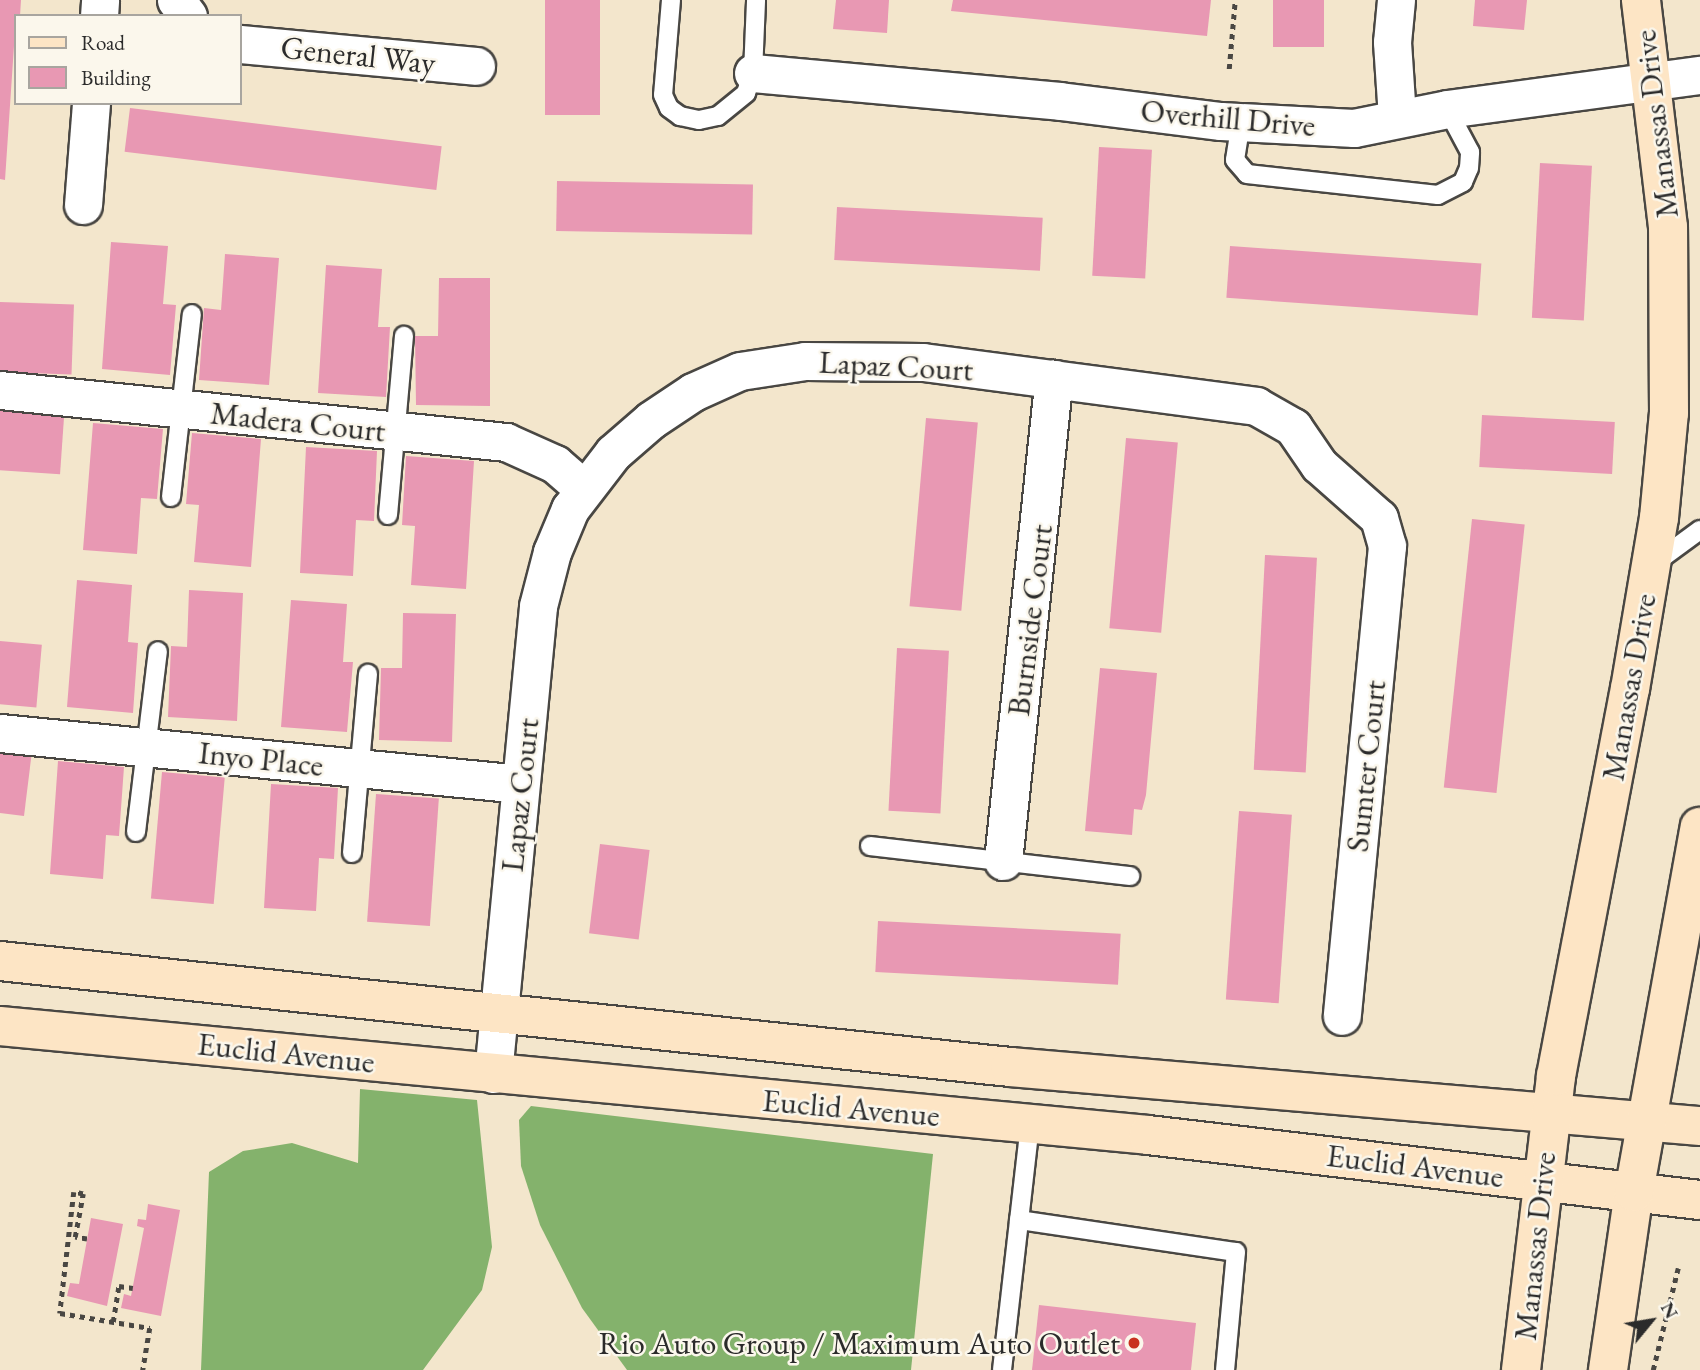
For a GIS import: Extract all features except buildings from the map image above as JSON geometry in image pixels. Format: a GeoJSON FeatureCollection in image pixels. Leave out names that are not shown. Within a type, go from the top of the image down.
{"type":"FeatureCollection","features":[{"type":"Feature","properties":{"kind":"main road","name":"Manassas Drive"},"geometry":{"type":"LineString","coordinates":[[1521,1370],[1549,1116],[1651,566],[1669,413],[1672,308],[1652,80],[1641,0]]}},
{"type":"Feature","properties":{"kind":"main road"},"geometry":{"type":"LineString","coordinates":[[1608,1370],[1634,1192],[1700,827]]}},
{"type":"Feature","properties":{"kind":"main road","name":"Euclid Avenue"},"geometry":{"type":"LineString","coordinates":[[0,961],[1010,1067],[1549,1116],[1700,1126]]}},
{"type":"Feature","properties":{"kind":"main road","name":"Euclid Avenue"},"geometry":{"type":"LineString","coordinates":[[0,1026],[1030,1124],[1700,1200]]}},
{"type":"Feature","properties":{"kind":"street"},"geometry":{"type":"LineString","coordinates":[[1396,0],[1392,42],[1397,118]]}},
{"type":"Feature","properties":{"kind":"street","name":"General Way"},"geometry":{"type":"LineString","coordinates":[[242,44],[476,66]]}},
{"type":"Feature","properties":{"kind":"street","name":"Overhill Drive"},"geometry":{"type":"LineString","coordinates":[[753,74],[1241,122],[1354,128],[1447,109],[1700,75]]}},
{"type":"Feature","properties":{"kind":"street"},"geometry":{"type":"LineString","coordinates":[[83,205],[91,105]]}},
{"type":"Feature","properties":{"kind":"street","name":"Lapaz Court"},"geometry":{"type":"LineString","coordinates":[[493,1074],[538,606],[552,552],[583,488],[612,453],[651,420],[694,392],[740,371],[805,361],[870,358],[1256,406],[1273,413],[1293,428],[1319,465],[1379,518]]}},
{"type":"Feature","properties":{"kind":"street","name":"Burnside Court"},"geometry":{"type":"LineString","coordinates":[[1003,861],[1054,379]]}},
{"type":"Feature","properties":{"kind":"street","name":"Madera Court"},"geometry":{"type":"LineString","coordinates":[[0,390],[506,442],[555,464],[583,488]]}},
{"type":"Feature","properties":{"kind":"street","name":"Sumter Court"},"geometry":{"type":"LineString","coordinates":[[1342,1016],[1387,546],[1379,518]]}},
{"type":"Feature","properties":{"kind":"street","name":"Inyo Place"},"geometry":{"type":"LineString","coordinates":[[0,733],[521,784]]}},
{"type":"Feature","properties":{"kind":"lane"},"geometry":{"type":"LineString","coordinates":[[671,0],[663,95],[669,108],[699,120],[718,116],[746,93],[753,74],[756,0]]}},
{"type":"Feature","properties":{"kind":"lane"},"geometry":{"type":"LineString","coordinates":[[1241,122],[1236,160],[1247,174],[1438,195],[1463,182],[1469,168],[1470,152],[1447,109]]}},
{"type":"Feature","properties":{"kind":"lane"},"geometry":{"type":"LineString","coordinates":[[172,497],[192,314]]}},
{"type":"Feature","properties":{"kind":"lane"},"geometry":{"type":"LineString","coordinates":[[388,515],[404,335]]}},
{"type":"Feature","properties":{"kind":"lane"},"geometry":{"type":"LineString","coordinates":[[1651,566],[1700,530]]}},
{"type":"Feature","properties":{"kind":"lane"},"geometry":{"type":"LineString","coordinates":[[136,832],[158,652]]}},
{"type":"Feature","properties":{"kind":"lane"},"geometry":{"type":"LineString","coordinates":[[352,853],[368,674]]}},
{"type":"Feature","properties":{"kind":"lane"},"geometry":{"type":"LineString","coordinates":[[870,846],[1130,876]]}},
{"type":"Feature","properties":{"kind":"lane"},"geometry":{"type":"LineString","coordinates":[[1002,1370],[1030,1124]]}},
{"type":"Feature","properties":{"kind":"lane"},"geometry":{"type":"LineString","coordinates":[[1019,1220],[1236,1252],[1225,1370]]}},
{"type":"Feature","properties":{"kind":"path"},"geometry":{"type":"LineString","coordinates":[[1229,69],[1235,0]]}},
{"type":"Feature","properties":{"kind":"path"},"geometry":{"type":"LineString","coordinates":[[87,1239],[75,1237],[83,1194],[74,1192],[60,1312],[150,1328],[143,1370]]}},
{"type":"Feature","properties":{"kind":"path"},"geometry":{"type":"LineString","coordinates":[[1653,1370],[1678,1268]]}},
{"type":"Feature","properties":{"kind":"path"},"geometry":{"type":"LineString","coordinates":[[113,1322],[119,1286],[133,1288]]}},
{"type":"Feature","properties":{"kind":"green space"},"geometry":{"type":"Polygon","coordinates":[[[360,1089],[477,1100],[492,1247],[482,1290],[423,1370],[201,1370],[209,1172],[243,1151],[292,1143],[358,1163],[360,1089]]]}},
{"type":"Feature","properties":{"kind":"green space"},"geometry":{"type":"Polygon","coordinates":[[[531,1106],[933,1154],[911,1370],[627,1370],[582,1308],[540,1225],[521,1166],[519,1120],[531,1106]]]}},
{"type":"Feature","properties":{"kind":"place","name":"Rio Auto Group / Maximum Auto Outlet"},"geometry":{"type":"Point","coordinates":[1134,1343]}}]}
